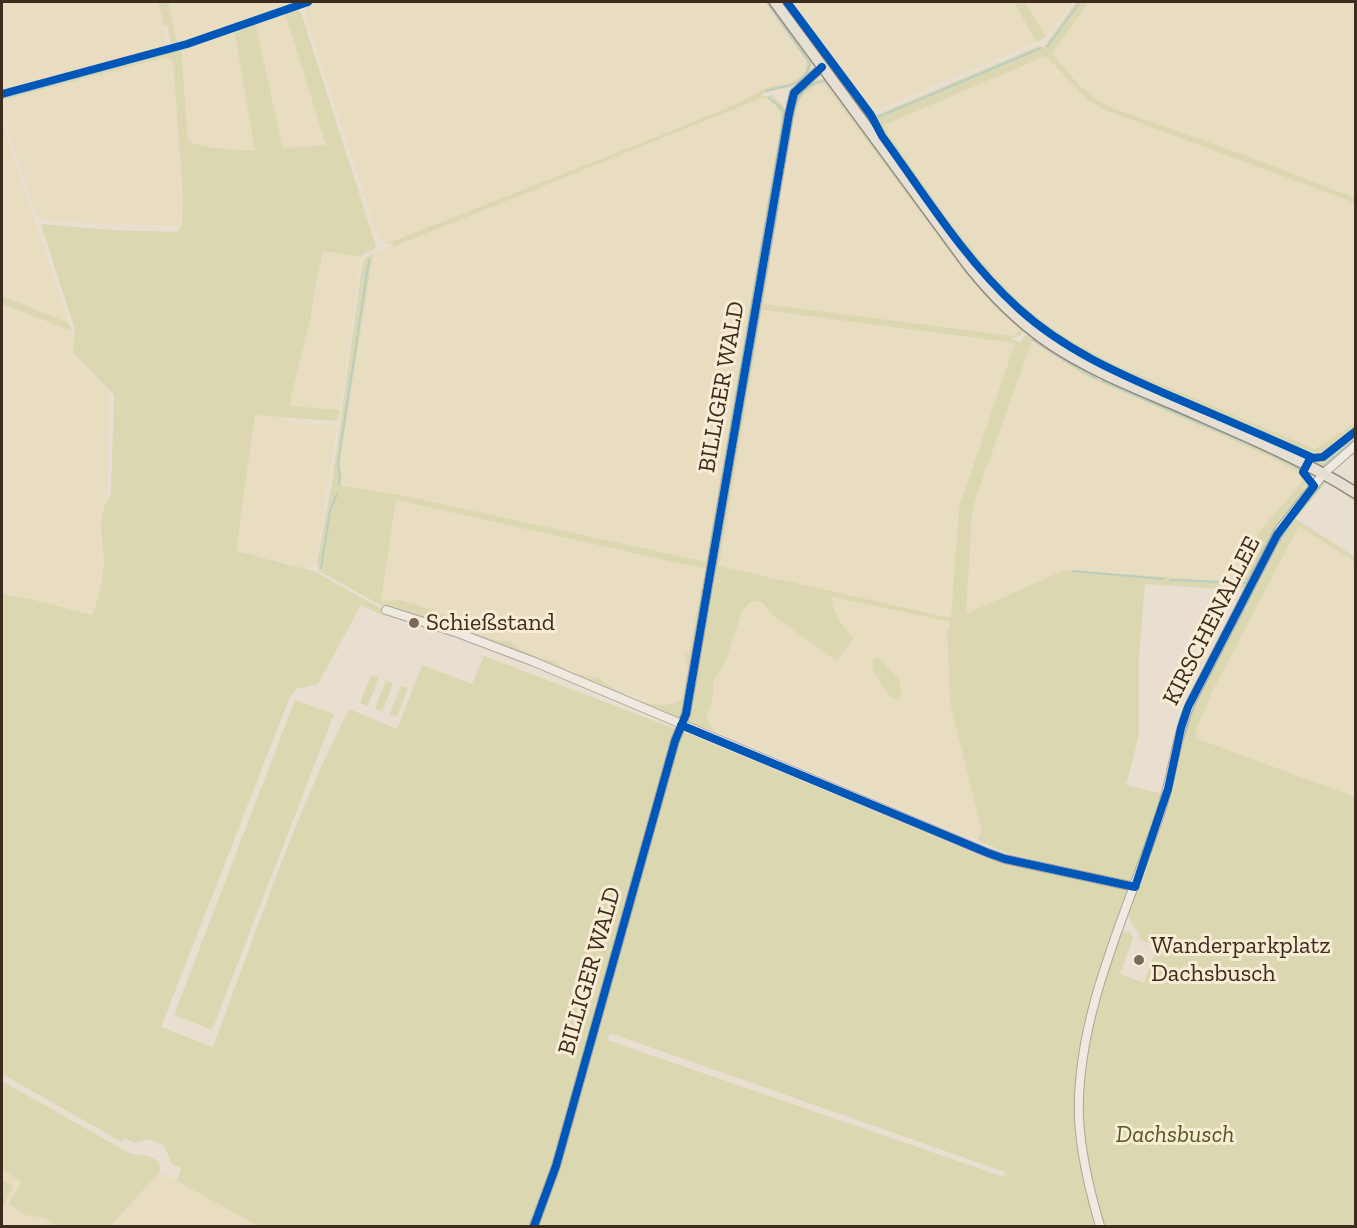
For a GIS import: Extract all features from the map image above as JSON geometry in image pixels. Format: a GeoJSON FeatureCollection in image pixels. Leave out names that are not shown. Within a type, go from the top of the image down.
{"type":"FeatureCollection","features":[{"type":"Feature","properties":{"kind":"main road"},"geometry":{"type":"LineString","coordinates":[[775,2],[969,266],[999,300],[1029,328],[1065,353],[1102,373],[1255,440],[1324,473],[1356,493]]}},
{"type":"Feature","properties":{"kind":"street","name":"BILLIGER WALD"},"geometry":{"type":"LineString","coordinates":[[534,1227],[556,1166],[686,714],[791,104],[794,93],[822,67]]}},
{"type":"Feature","properties":{"kind":"street","name":"KIRSCHENALLEE"},"geometry":{"type":"LineString","coordinates":[[1100,1227],[1087,1174],[1080,1128],[1079,1091],[1082,1057],[1102,976],[1168,789],[1188,707],[1277,535],[1324,473],[1356,445]]}},
{"type":"Feature","properties":{"kind":"street"},"geometry":{"type":"LineString","coordinates":[[386,610],[458,633],[532,661],[988,853],[1135,887]]}},
{"type":"Feature","properties":{"kind":"shaded area"},"geometry":{"type":"Polygon","coordinates":[[[2,2],[158,2],[166,44],[159,49],[2,92],[2,2]]]}},
{"type":"Feature","properties":{"kind":"shaded area"},"geometry":{"type":"Polygon","coordinates":[[[168,2],[286,2],[287,7],[180,44],[177,42],[168,2]]]}},
{"type":"Feature","properties":{"kind":"shaded area"},"geometry":{"type":"Polygon","coordinates":[[[314,2],[765,2],[805,57],[807,67],[799,78],[789,84],[773,86],[666,133],[386,244],[381,241],[376,232],[306,18],[306,7],[314,2]]]}},
{"type":"Feature","properties":{"kind":"shaded area"},"geometry":{"type":"Polygon","coordinates":[[[789,2],[1014,2],[1036,42],[871,112],[789,2]]]}},
{"type":"Feature","properties":{"kind":"shaded area"},"geometry":{"type":"Polygon","coordinates":[[[1025,2],[1072,2],[1046,37],[1025,2]]]}},
{"type":"Feature","properties":{"kind":"shaded area"},"geometry":{"type":"Polygon","coordinates":[[[1089,2],[1355,2],[1355,198],[1110,107],[1088,93],[1052,52],[1089,2]]]}},
{"type":"Feature","properties":{"kind":"shaded area"},"geometry":{"type":"Polygon","coordinates":[[[283,12],[327,145],[283,148],[255,22],[283,12]]]}},
{"type":"Feature","properties":{"kind":"shaded area"},"geometry":{"type":"Polygon","coordinates":[[[234,29],[256,151],[214,148],[188,142],[181,48],[234,29]]]}},
{"type":"Feature","properties":{"kind":"shaded area"},"geometry":{"type":"Polygon","coordinates":[[[1046,56],[1087,99],[1105,110],[1355,203],[1355,423],[1315,449],[1087,350],[1030,310],[990,271],[908,163],[883,125],[1046,56]]]}},
{"type":"Feature","properties":{"kind":"shaded area"},"geometry":{"type":"Polygon","coordinates":[[[167,57],[173,61],[183,199],[182,226],[38,219],[2,111],[2,100],[167,57]]]}},
{"type":"Feature","properties":{"kind":"shaded area"},"geometry":{"type":"Polygon","coordinates":[[[820,83],[824,84],[965,273],[995,307],[1020,330],[1014,336],[763,304],[796,112],[804,93],[820,83]]]}},
{"type":"Feature","properties":{"kind":"shaded area"},"geometry":{"type":"Polygon","coordinates":[[[762,98],[769,99],[782,114],[706,562],[401,495],[341,486],[340,459],[373,254],[762,98]]]}},
{"type":"Feature","properties":{"kind":"shaded area"},"geometry":{"type":"Polygon","coordinates":[[[2,120],[34,218],[69,323],[2,296],[2,120]]]}},
{"type":"Feature","properties":{"kind":"shaded area"},"geometry":{"type":"Polygon","coordinates":[[[324,250],[361,257],[340,410],[291,406],[324,250]]]}},
{"type":"Feature","properties":{"kind":"shaded area"},"geometry":{"type":"Polygon","coordinates":[[[2,304],[72,331],[73,353],[109,394],[107,500],[100,528],[103,571],[94,615],[2,594],[2,304]]]}},
{"type":"Feature","properties":{"kind":"shaded area"},"geometry":{"type":"Polygon","coordinates":[[[762,310],[1015,343],[959,508],[951,618],[719,567],[762,310]]]}},
{"type":"Feature","properties":{"kind":"shaded area"},"geometry":{"type":"Polygon","coordinates":[[[1032,341],[1084,375],[1258,450],[1297,472],[1303,481],[1258,533],[1254,548],[1238,582],[1065,570],[966,615],[972,516],[976,497],[1032,341]]]}},
{"type":"Feature","properties":{"kind":"shaded area"},"geometry":{"type":"Polygon","coordinates":[[[255,415],[288,418],[288,423],[337,425],[319,541],[312,568],[300,568],[236,551],[255,415]]]}},
{"type":"Feature","properties":{"kind":"shaded area"},"geometry":{"type":"Polygon","coordinates":[[[396,500],[706,569],[682,698],[678,702],[667,705],[651,703],[610,687],[594,676],[586,677],[562,667],[552,659],[542,659],[521,650],[508,640],[498,641],[470,631],[469,628],[418,605],[401,600],[381,601],[396,500]]]}},
{"type":"Feature","properties":{"kind":"shaded area"},"geometry":{"type":"Polygon","coordinates":[[[1299,526],[1355,562],[1355,797],[1195,739],[1198,725],[1212,692],[1299,526]]]}},
{"type":"Feature","properties":{"kind":"shaded area"},"geometry":{"type":"Polygon","coordinates":[[[832,596],[952,622],[947,632],[950,702],[982,831],[977,840],[715,731],[706,719],[713,697],[713,681],[725,663],[742,611],[752,601],[762,602],[774,616],[836,660],[854,639],[836,617],[832,606],[832,596]]]}},
{"type":"Feature","properties":{"kind":"shaded area"},"geometry":{"type":"Polygon","coordinates":[[[2,1170],[22,1182],[10,1203],[25,1215],[46,1218],[54,1226],[2,1226],[2,1170]]]}},
{"type":"Feature","properties":{"kind":"shaded area"},"geometry":{"type":"Polygon","coordinates":[[[160,1172],[177,1181],[258,1226],[110,1226],[160,1172]]]}},
{"type":"Feature","properties":{"kind":"green space"},"geometry":{"type":"Polygon","coordinates":[[[158,2],[168,2],[177,42],[180,44],[171,43],[167,26],[164,26],[165,31],[158,2]]]}},
{"type":"Feature","properties":{"kind":"green space"},"geometry":{"type":"Polygon","coordinates":[[[765,2],[770,2],[811,57],[812,65],[808,74],[798,84],[762,94],[764,97],[772,95],[783,105],[786,114],[681,718],[677,719],[468,633],[380,605],[319,571],[317,562],[332,483],[362,268],[365,258],[373,254],[340,459],[341,486],[401,495],[706,562],[781,122],[780,113],[774,103],[762,98],[392,247],[393,244],[386,244],[666,133],[736,104],[768,87],[789,84],[805,71],[807,61],[765,2]],[[396,500],[381,601],[400,600],[418,605],[459,621],[470,631],[498,641],[510,641],[521,650],[542,659],[554,660],[563,668],[574,673],[597,677],[638,700],[663,705],[682,698],[688,666],[685,655],[689,653],[705,569],[396,500]]]}},
{"type":"Feature","properties":{"kind":"green space"},"geometry":{"type":"Polygon","coordinates":[[[780,2],[785,2],[826,60],[780,2]]]}},
{"type":"Feature","properties":{"kind":"green space"},"geometry":{"type":"Polygon","coordinates":[[[1014,2],[1025,2],[1046,37],[1036,42],[1014,2]]]}},
{"type":"Feature","properties":{"kind":"green space"},"geometry":{"type":"Polygon","coordinates":[[[1076,2],[1089,2],[1052,53],[1080,86],[1096,99],[1110,107],[1355,198],[1355,203],[1105,110],[1087,99],[1046,56],[884,125],[889,135],[972,249],[1009,291],[1039,318],[1072,341],[1118,366],[1315,449],[1355,423],[1355,429],[1319,458],[1117,370],[1060,338],[1009,295],[964,245],[874,118],[1038,46],[1043,48],[1076,2]]]}},
{"type":"Feature","properties":{"kind":"green space"},"geometry":{"type":"Polygon","coordinates":[[[294,9],[301,13],[376,246],[361,257],[323,251],[291,406],[340,410],[338,419],[335,421],[255,415],[236,551],[314,571],[385,611],[384,616],[361,605],[318,684],[296,689],[289,699],[161,1027],[213,1047],[293,833],[349,709],[397,729],[422,665],[472,684],[484,656],[694,736],[988,859],[1129,888],[1104,962],[1077,1104],[1097,1226],[258,1226],[177,1181],[181,1168],[172,1164],[164,1145],[148,1139],[134,1143],[124,1138],[122,1142],[2,1074],[2,594],[93,615],[104,563],[102,514],[111,495],[114,395],[73,353],[75,330],[41,224],[112,230],[177,232],[182,226],[183,199],[173,61],[167,57],[2,100],[2,96],[181,48],[188,142],[214,148],[255,151],[234,29],[255,22],[283,148],[326,145],[285,13],[294,9]],[[610,1033],[607,1040],[1004,1177],[1005,1172],[610,1033]]]}},
{"type":"Feature","properties":{"kind":"green space"},"geometry":{"type":"Polygon","coordinates":[[[831,64],[866,113],[861,112],[827,65],[831,64]]]}},
{"type":"Feature","properties":{"kind":"green space"},"geometry":{"type":"Polygon","coordinates":[[[818,79],[825,79],[1024,329],[1021,335],[1012,340],[1019,341],[1020,344],[1024,336],[1030,334],[1098,376],[1099,380],[1104,379],[1262,447],[1303,469],[1301,473],[1307,478],[1310,486],[1302,487],[1305,491],[1246,588],[1232,587],[1238,590],[1145,584],[1139,657],[1139,735],[1126,785],[1164,794],[1130,881],[1007,853],[977,840],[982,831],[950,702],[947,632],[951,622],[832,597],[836,615],[854,639],[836,661],[774,616],[762,602],[752,601],[742,611],[725,663],[713,681],[713,697],[706,719],[715,731],[689,723],[796,97],[801,90],[818,79]],[[817,84],[800,98],[793,123],[763,304],[1014,336],[1020,330],[995,307],[965,273],[824,84],[817,84]],[[762,310],[719,566],[951,618],[959,508],[1015,343],[762,310]],[[1032,341],[976,497],[972,516],[966,614],[1065,570],[1237,582],[1254,548],[1258,533],[1303,481],[1297,472],[1275,459],[1084,375],[1032,341]]]}},
{"type":"Feature","properties":{"kind":"green space"},"geometry":{"type":"Polygon","coordinates":[[[951,235],[998,290],[1025,316],[1055,340],[1107,370],[1087,361],[1038,329],[1005,300],[972,264],[951,235]]]}},
{"type":"Feature","properties":{"kind":"green space"},"geometry":{"type":"Polygon","coordinates":[[[2,296],[69,323],[72,331],[2,304],[2,296]]]}},
{"type":"Feature","properties":{"kind":"green space"},"geometry":{"type":"Polygon","coordinates":[[[1107,370],[1195,409],[1149,390],[1107,370]]]}},
{"type":"Feature","properties":{"kind":"green space"},"geometry":{"type":"Polygon","coordinates":[[[1195,409],[1291,448],[1307,459],[1195,409]]]}},
{"type":"Feature","properties":{"kind":"green space"},"geometry":{"type":"Polygon","coordinates":[[[1355,433],[1355,442],[1324,468],[1312,461],[1323,459],[1355,433]]]}},
{"type":"Feature","properties":{"kind":"green space","name":"Dachsbusch"},"geometry":{"type":"Polygon","coordinates":[[[1323,481],[1327,481],[1355,498],[1355,502],[1326,482],[1296,519],[1355,557],[1355,562],[1299,526],[1212,692],[1195,738],[1355,797],[1355,1226],[1102,1226],[1087,1156],[1082,1114],[1084,1068],[1092,1021],[1121,932],[1130,931],[1133,938],[1120,974],[1144,983],[1157,946],[1140,940],[1130,919],[1129,909],[1174,783],[1186,720],[1277,540],[1323,481]]]}},
{"type":"Feature","properties":{"kind":"green space"},"geometry":{"type":"Polygon","coordinates":[[[879,658],[899,679],[901,696],[894,699],[890,696],[872,669],[873,660],[879,658]]]}},
{"type":"Feature","properties":{"kind":"green space"},"geometry":{"type":"Polygon","coordinates":[[[371,675],[379,677],[368,706],[360,703],[371,675]]]}},
{"type":"Feature","properties":{"kind":"green space"},"geometry":{"type":"Polygon","coordinates":[[[386,680],[393,683],[382,712],[375,709],[386,680]]]}},
{"type":"Feature","properties":{"kind":"green space"},"geometry":{"type":"Polygon","coordinates":[[[401,686],[408,688],[397,717],[389,715],[401,686]]]}},
{"type":"Feature","properties":{"kind":"green space"},"geometry":{"type":"Polygon","coordinates":[[[295,700],[334,714],[212,1030],[174,1015],[295,700]]]}},
{"type":"Feature","properties":{"kind":"green space"},"geometry":{"type":"Polygon","coordinates":[[[2,1081],[129,1153],[155,1159],[159,1162],[160,1172],[110,1226],[54,1226],[45,1218],[25,1215],[9,1203],[22,1182],[2,1170],[2,1081]]]}},
{"type":"Feature","properties":{"kind":"green space"},"geometry":{"type":"Polygon","coordinates":[[[2,1180],[13,1186],[2,1208],[2,1180]]]}},
{"type":"Feature","properties":{"kind":"waterway"},"geometry":{"type":"LineString","coordinates":[[766,91],[798,82],[803,78],[810,64],[767,2]]}},
{"type":"Feature","properties":{"kind":"waterway"},"geometry":{"type":"LineString","coordinates":[[1048,46],[1080,2]]}},
{"type":"Feature","properties":{"kind":"waterway"},"geometry":{"type":"LineString","coordinates":[[132,62],[183,49],[230,32]]}},
{"type":"Feature","properties":{"kind":"waterway"},"geometry":{"type":"LineString","coordinates":[[878,117],[1041,48]]}},
{"type":"Feature","properties":{"kind":"waterway"},"geometry":{"type":"LineString","coordinates":[[2,98],[126,64]]}},
{"type":"Feature","properties":{"kind":"waterway"},"geometry":{"type":"LineString","coordinates":[[796,105],[800,96],[810,86],[824,81],[827,83]]}},
{"type":"Feature","properties":{"kind":"waterway"},"geometry":{"type":"LineString","coordinates":[[708,560],[784,115],[784,111],[769,98]]}},
{"type":"Feature","properties":{"kind":"waterway"},"geometry":{"type":"LineString","coordinates":[[779,196],[794,112]]}},
{"type":"Feature","properties":{"kind":"waterway"},"geometry":{"type":"LineString","coordinates":[[761,303],[779,201]]}},
{"type":"Feature","properties":{"kind":"waterway"},"geometry":{"type":"LineString","coordinates":[[339,484],[338,464],[369,260]]}},
{"type":"Feature","properties":{"kind":"waterway"},"geometry":{"type":"LineString","coordinates":[[746,389],[760,310]]}},
{"type":"Feature","properties":{"kind":"waterway"},"geometry":{"type":"LineString","coordinates":[[1033,340],[1097,379]]}},
{"type":"Feature","properties":{"kind":"waterway"},"geometry":{"type":"LineString","coordinates":[[1102,381],[1260,449],[1298,468]]}},
{"type":"Feature","properties":{"kind":"waterway"},"geometry":{"type":"LineString","coordinates":[[1324,465],[1356,438]]}},
{"type":"Feature","properties":{"kind":"waterway"},"geometry":{"type":"LineString","coordinates":[[1338,466],[1345,460]]}},
{"type":"Feature","properties":{"kind":"waterway"},"geometry":{"type":"LineString","coordinates":[[1298,513],[1323,483]]}},
{"type":"Feature","properties":{"kind":"waterway"},"geometry":{"type":"LineString","coordinates":[[321,568],[330,511],[337,494]]}},
{"type":"Feature","properties":{"kind":"waterway"},"geometry":{"type":"LineString","coordinates":[[1170,580],[1246,583],[1273,531],[1301,495]]}},
{"type":"Feature","properties":{"kind":"waterway"},"geometry":{"type":"LineString","coordinates":[[1184,738],[1194,706],[1275,548],[1291,523]]}},
{"type":"Feature","properties":{"kind":"waterway"},"geometry":{"type":"LineString","coordinates":[[716,566],[717,557]]}},
{"type":"Feature","properties":{"kind":"waterway"},"geometry":{"type":"LineString","coordinates":[[1073,571],[1163,579]]}},
{"type":"Feature","properties":{"kind":"cycle path"},"geometry":{"type":"LineString","coordinates":[[2,94],[187,44],[308,2]]}},
{"type":"Feature","properties":{"kind":"cycle path"},"geometry":{"type":"LineString","coordinates":[[787,2],[871,115],[882,136],[963,248],[998,289],[1036,323],[1095,361],[1313,458],[1323,457],[1356,431]]}},
{"type":"Feature","properties":{"kind":"cycle path"},"geometry":{"type":"LineString","coordinates":[[534,1226],[556,1166],[675,741],[686,714],[789,114],[794,93],[822,67]]}},
{"type":"Feature","properties":{"kind":"cycle path"},"geometry":{"type":"LineString","coordinates":[[681,725],[988,853],[1005,859],[1135,887],[1168,789],[1181,728],[1188,707],[1277,535],[1314,486],[1303,472],[1311,457]]}},
{"type":"Feature","properties":{"kind":"place","name":"Schießstand"},"geometry":{"type":"Point","coordinates":[414,623]}},
{"type":"Feature","properties":{"kind":"place","name":"Wanderparkplatz Dachsbusch"},"geometry":{"type":"Point","coordinates":[1139,960]}}]}
